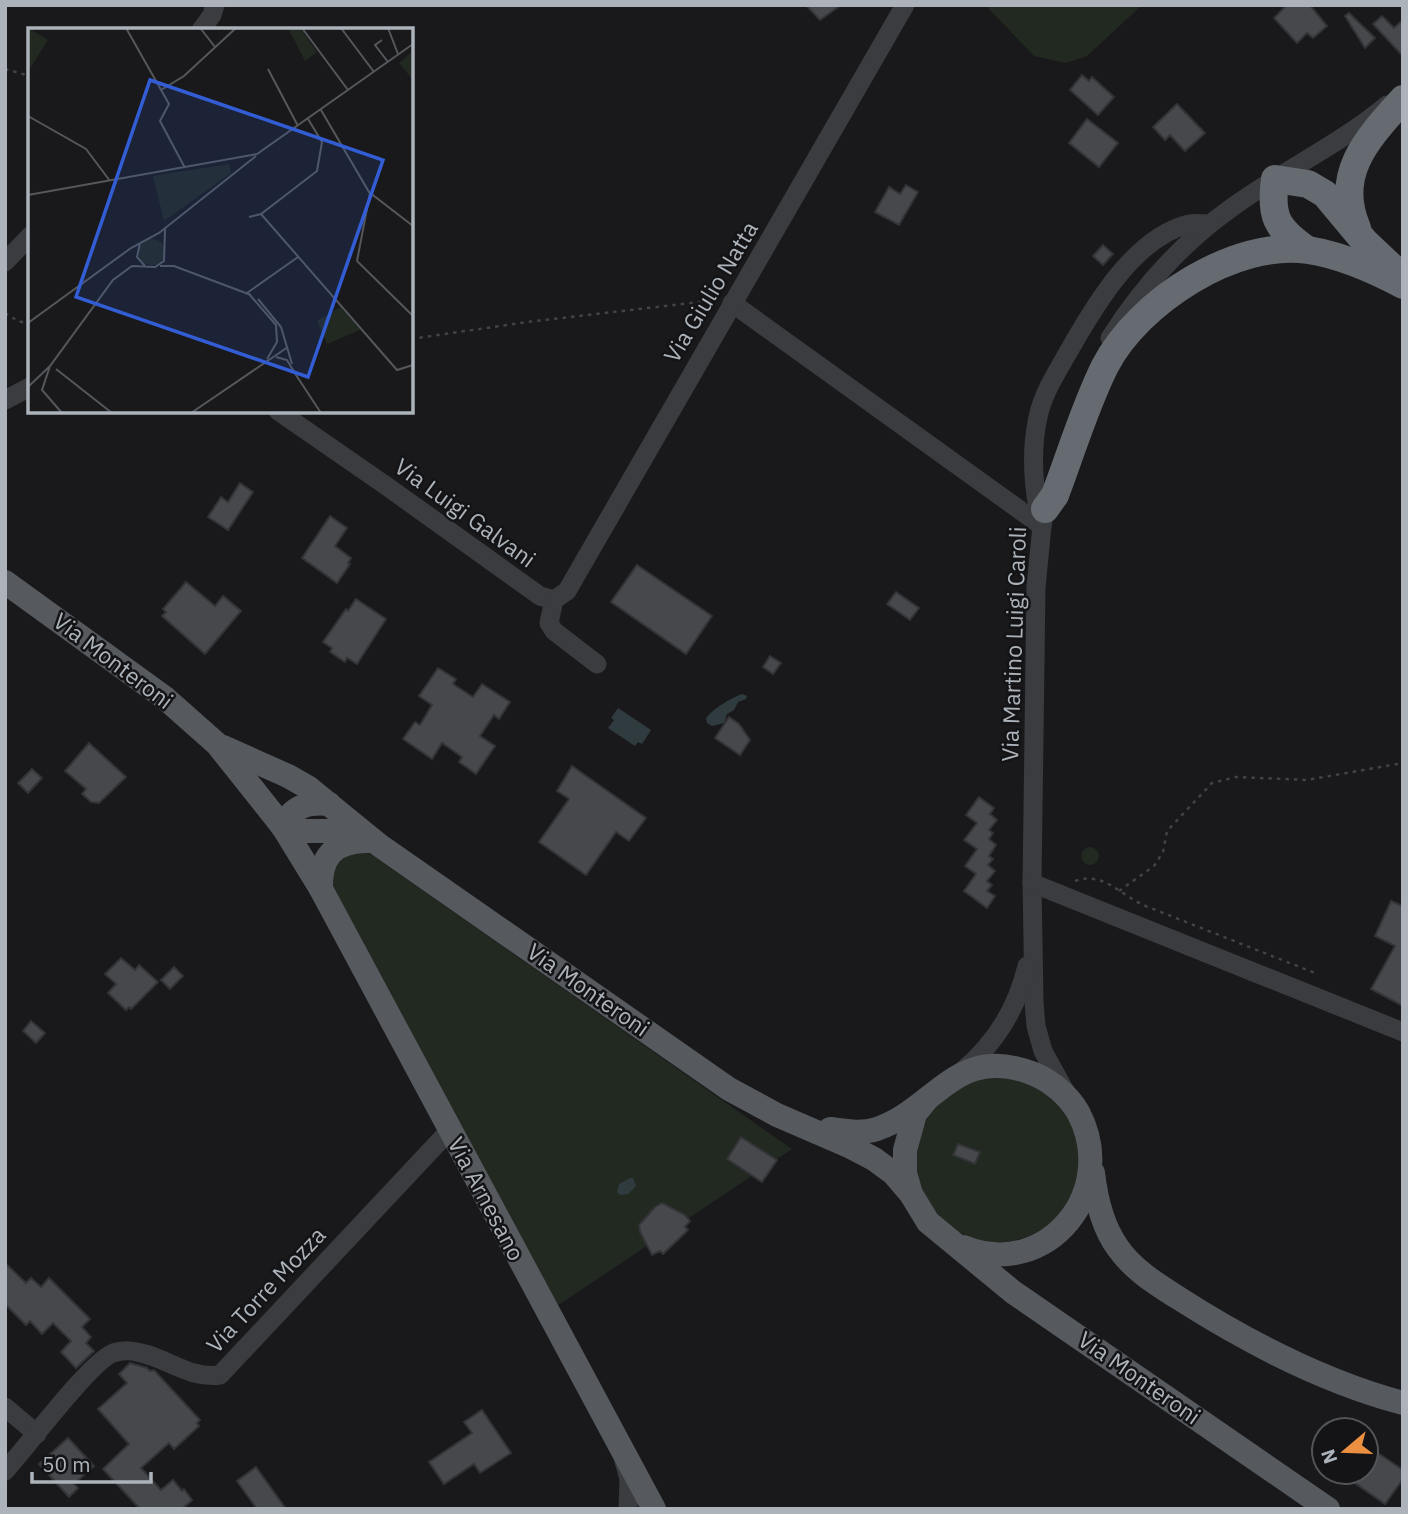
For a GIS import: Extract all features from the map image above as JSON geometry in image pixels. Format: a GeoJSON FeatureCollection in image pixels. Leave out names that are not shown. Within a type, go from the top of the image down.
{"type":"FeatureCollection","features":[{"type":"Feature","properties":{"kind":"highway"},"geometry":{"type":"LineString","coordinates":[[1365,243],[1351,211],[1350,180],[1355,160],[1370,137],[1403,99]]}},
{"type":"Feature","properties":{"kind":"highway"},"geometry":{"type":"LineString","coordinates":[[1306,249],[1279,227],[1272,200],[1275,179],[1308,184],[1325,194],[1365,243],[1403,278]]}},
{"type":"Feature","properties":{"kind":"highway"},"geometry":{"type":"LineString","coordinates":[[1043,518],[1055,495],[1106,365],[1127,334],[1148,312],[1203,273],[1235,259],[1271,251],[1306,249],[1342,257],[1403,285]]}},
{"type":"Feature","properties":{"kind":"main road","name":"Via Monteroni"},"geometry":{"type":"LineString","coordinates":[[5,582],[165,698],[217,744],[283,827],[321,889]]}},
{"type":"Feature","properties":{"kind":"main road","name":"Via Monteroni"},"geometry":{"type":"LineString","coordinates":[[217,744],[288,776],[329,804],[373,843],[729,1089],[874,1159],[893,1173],[928,1222],[1013,1292],[1328,1509]]}},
{"type":"Feature","properties":{"kind":"main road"},"geometry":{"type":"LineString","coordinates":[[283,827],[287,817],[298,807],[314,802],[329,804]]}},
{"type":"Feature","properties":{"kind":"main road","name":"Via Monteroni"},"geometry":{"type":"LineString","coordinates":[[283,827],[298,831],[330,831],[373,843]]}},
{"type":"Feature","properties":{"kind":"main road"},"geometry":{"type":"LineString","coordinates":[[321,889],[320,873],[326,859],[336,848],[347,843],[373,843]]}},
{"type":"Feature","properties":{"kind":"main road","name":"Via Arnesano"},"geometry":{"type":"LineString","coordinates":[[321,889],[653,1509]]}},
{"type":"Feature","properties":{"kind":"main road","name":"Via Monteroni"},"geometry":{"type":"LineString","coordinates":[[801,1126],[858,1133],[874,1130],[898,1120],[955,1077],[976,1069],[999,1066],[1022,1070],[1043,1078],[1062,1092],[1076,1109],[1087,1131],[1091,1158],[1090,1180],[1083,1200],[1071,1219],[1056,1234],[1037,1246],[1016,1252],[984,1252],[953,1242]]}},
{"type":"Feature","properties":{"kind":"main road","name":"Via Monteroni"},"geometry":{"type":"LineString","coordinates":[[911,1195],[905,1172],[905,1150],[915,1114],[927,1099]]}},
{"type":"Feature","properties":{"kind":"main road"},"geometry":{"type":"LineString","coordinates":[[1091,1158],[1096,1194],[1104,1222],[1118,1249],[1137,1269],[1202,1312],[1274,1353],[1318,1373],[1403,1403]]}},
{"type":"Feature","properties":{"kind":"street","name":"Via Giulio Natta"},"geometry":{"type":"LineString","coordinates":[[554,600],[567,591],[905,5]]}},
{"type":"Feature","properties":{"kind":"street","name":"Via Martino Luigi Caroli"},"geometry":{"type":"LineString","coordinates":[[1076,1109],[1043,1051],[1036,1026],[1032,931],[1036,587],[1043,518],[1062,436],[1098,356],[1153,279],[1210,224],[1235,205],[1378,113],[1403,92]]}},
{"type":"Feature","properties":{"kind":"street"},"geometry":{"type":"LineString","coordinates":[[1043,518],[1034,491],[1038,416],[1060,366],[1091,311],[1123,269],[1149,246],[1172,230],[1191,223],[1210,224]]}},
{"type":"Feature","properties":{"kind":"street"},"geometry":{"type":"LineString","coordinates":[[5,262],[28,238]]}},
{"type":"Feature","properties":{"kind":"street"},"geometry":{"type":"LineString","coordinates":[[732,303],[1043,518]]}},
{"type":"Feature","properties":{"kind":"street"},"geometry":{"type":"LineString","coordinates":[[5,400],[28,388]]}},
{"type":"Feature","properties":{"kind":"street","name":"Via Luigi Galvani"},"geometry":{"type":"LineString","coordinates":[[281,413],[540,596],[554,600]]}},
{"type":"Feature","properties":{"kind":"street"},"geometry":{"type":"LineString","coordinates":[[554,600],[549,624],[554,631],[597,664]]}},
{"type":"Feature","properties":{"kind":"street"},"geometry":{"type":"LineString","coordinates":[[1032,884],[1403,1032]]}},
{"type":"Feature","properties":{"kind":"street","name":"Via Martino Luigi Caroli"},"geometry":{"type":"LineString","coordinates":[[955,1077],[975,1061],[992,1042],[1011,1012],[1023,982],[1032,931]]}},
{"type":"Feature","properties":{"kind":"street","name":"Via Torre Mozza"},"geometry":{"type":"LineString","coordinates":[[5,1471],[86,1375],[104,1357],[114,1352],[123,1350],[142,1353],[206,1377],[220,1375],[449,1130]]}},
{"type":"Feature","properties":{"kind":"street"},"geometry":{"type":"LineString","coordinates":[[5,1407],[37,1434]]}},
{"type":"Feature","properties":{"kind":"street"},"geometry":{"type":"LineString","coordinates":[[622,1450],[629,1479],[628,1509]]}},
{"type":"Feature","properties":{"kind":"path"},"geometry":{"type":"LineString","coordinates":[[5,69],[28,75]]}},
{"type":"Feature","properties":{"kind":"path"},"geometry":{"type":"LineString","coordinates":[[413,339],[712,299],[732,303]]}},
{"type":"Feature","properties":{"kind":"path"},"geometry":{"type":"LineString","coordinates":[[5,313],[28,324]]}},
{"type":"Feature","properties":{"kind":"path"},"geometry":{"type":"LineString","coordinates":[[1119,891],[1154,866],[1163,852],[1167,831],[1212,783],[1236,777],[1307,780],[1403,763]]}},
{"type":"Feature","properties":{"kind":"path"},"geometry":{"type":"LineString","coordinates":[[1054,892],[1082,879],[1097,878],[1108,882],[1143,905],[1315,973]]}},
{"type":"Feature","properties":{"kind":"shaded area"},"geometry":{"type":"Polygon","coordinates":[[[985,5],[1142,5],[1087,56],[1066,63],[1034,56],[985,5]]]}},
{"type":"Feature","properties":{"kind":"shaded area"},"geometry":{"type":"Polygon","coordinates":[[[742,694],[747,696],[746,699],[738,702],[734,710],[727,714],[724,723],[712,726],[707,723],[706,718],[713,711],[742,694]]]}},
{"type":"Feature","properties":{"kind":"shaded area"},"geometry":{"type":"Polygon","coordinates":[[[618,708],[651,730],[642,744],[638,742],[635,746],[608,728],[618,708]]]}},
{"type":"Feature","properties":{"kind":"shaded area"},"geometry":{"type":"Polygon","coordinates":[[[1090,847],[1096,850],[1099,856],[1096,862],[1090,865],[1084,862],[1081,856],[1084,850],[1090,847]]]}},
{"type":"Feature","properties":{"kind":"shaded area"},"geometry":{"type":"Polygon","coordinates":[[[366,852],[792,1149],[554,1308],[328,886],[342,853],[366,852]]]}},
{"type":"Feature","properties":{"kind":"shaded area"},"geometry":{"type":"Polygon","coordinates":[[[998,1078],[1029,1084],[1056,1102],[1074,1129],[1080,1160],[1074,1191],[1056,1218],[1029,1236],[998,1242],[967,1236],[940,1218],[922,1191],[916,1160],[922,1129],[940,1102],[967,1084],[998,1078]]]}},
{"type":"Feature","properties":{"kind":"shaded area"},"geometry":{"type":"Polygon","coordinates":[[[633,1178],[636,1186],[628,1194],[620,1195],[617,1192],[619,1184],[633,1178]]]}},
{"type":"Feature","properties":{"kind":"building"},"geometry":{"type":"Polygon","coordinates":[[[806,5],[841,5],[820,20],[806,5]]]}},
{"type":"Feature","properties":{"kind":"building"},"geometry":{"type":"Polygon","coordinates":[[[1287,5],[1310,5],[1327,26],[1313,38],[1307,33],[1297,43],[1274,18],[1287,5]]]}},
{"type":"Feature","properties":{"kind":"building"},"geometry":{"type":"Polygon","coordinates":[[[1349,13],[1375,38],[1365,48],[1345,16],[1349,13]]]}},
{"type":"Feature","properties":{"kind":"building"},"geometry":{"type":"Polygon","coordinates":[[[1382,16],[1394,28],[1403,20],[1403,56],[1373,24],[1382,16]]]}},
{"type":"Feature","properties":{"kind":"building"},"geometry":{"type":"Polygon","coordinates":[[[1082,75],[1089,81],[1092,77],[1114,97],[1098,115],[1070,90],[1082,75]]]}},
{"type":"Feature","properties":{"kind":"building"},"geometry":{"type":"Polygon","coordinates":[[[1177,104],[1205,133],[1185,151],[1170,135],[1165,140],[1153,127],[1177,104]]]}},
{"type":"Feature","properties":{"kind":"building"},"geometry":{"type":"Polygon","coordinates":[[[1087,119],[1118,143],[1099,167],[1069,143],[1087,119]]]}},
{"type":"Feature","properties":{"kind":"building"},"geometry":{"type":"Polygon","coordinates":[[[906,185],[918,192],[899,225],[875,212],[889,187],[900,194],[906,185]]]}},
{"type":"Feature","properties":{"kind":"building"},"geometry":{"type":"Polygon","coordinates":[[[1103,245],[1113,254],[1103,265],[1093,256],[1103,245]]]}},
{"type":"Feature","properties":{"kind":"building"},"geometry":{"type":"Polygon","coordinates":[[[240,483],[253,492],[228,530],[208,517],[221,497],[228,502],[240,483]]]}},
{"type":"Feature","properties":{"kind":"building"},"geometry":{"type":"Polygon","coordinates":[[[330,516],[347,528],[335,546],[351,558],[337,583],[302,558],[330,516]]]}},
{"type":"Feature","properties":{"kind":"building"},"geometry":{"type":"Polygon","coordinates":[[[637,565],[712,616],[686,654],[611,602],[637,565]]]}},
{"type":"Feature","properties":{"kind":"building"},"geometry":{"type":"Polygon","coordinates":[[[186,582],[215,606],[223,596],[241,611],[205,654],[162,616],[166,612],[163,609],[186,582]]]}},
{"type":"Feature","properties":{"kind":"building"},"geometry":{"type":"Polygon","coordinates":[[[896,592],[919,608],[910,620],[887,604],[896,592]]]}},
{"type":"Feature","properties":{"kind":"building"},"geometry":{"type":"Polygon","coordinates":[[[356,599],[386,619],[357,664],[347,658],[345,662],[330,652],[332,648],[323,642],[356,599]]]}},
{"type":"Feature","properties":{"kind":"building"},"geometry":{"type":"Polygon","coordinates":[[[770,656],[781,663],[773,674],[763,667],[770,656]]]}},
{"type":"Feature","properties":{"kind":"building"},"geometry":{"type":"Polygon","coordinates":[[[438,668],[456,679],[453,684],[473,697],[482,684],[510,702],[499,719],[494,715],[480,736],[495,746],[476,774],[459,762],[462,757],[442,743],[432,759],[403,739],[415,722],[420,725],[432,705],[419,696],[438,668]]]}},
{"type":"Feature","properties":{"kind":"building"},"geometry":{"type":"Polygon","coordinates":[[[729,717],[739,724],[750,740],[740,755],[715,738],[729,717]]]}},
{"type":"Feature","properties":{"kind":"building"},"geometry":{"type":"Polygon","coordinates":[[[89,743],[126,777],[99,803],[91,802],[82,794],[86,789],[65,771],[89,743]]]}},
{"type":"Feature","properties":{"kind":"building"},"geometry":{"type":"Polygon","coordinates":[[[572,766],[646,818],[629,841],[616,832],[586,875],[539,842],[569,799],[557,791],[572,766]]]}},
{"type":"Feature","properties":{"kind":"building"},"geometry":{"type":"Polygon","coordinates":[[[32,769],[42,778],[28,793],[18,783],[32,769]]]}},
{"type":"Feature","properties":{"kind":"building"},"geometry":{"type":"Polygon","coordinates":[[[979,797],[994,808],[990,814],[997,820],[989,830],[993,833],[989,839],[996,845],[989,856],[993,859],[988,865],[995,871],[987,881],[992,885],[987,891],[995,896],[987,908],[964,891],[976,874],[965,866],[977,849],[964,840],[977,823],[966,815],[979,797]]]}},
{"type":"Feature","properties":{"kind":"building"},"geometry":{"type":"Polygon","coordinates":[[[1391,901],[1403,906],[1403,1006],[1371,989],[1395,946],[1375,936],[1391,901]]]}},
{"type":"Feature","properties":{"kind":"building"},"geometry":{"type":"Polygon","coordinates":[[[121,958],[135,970],[139,965],[158,982],[131,1009],[129,1007],[126,1010],[108,993],[116,984],[105,974],[121,958]]]}},
{"type":"Feature","properties":{"kind":"building"},"geometry":{"type":"Polygon","coordinates":[[[174,967],[183,976],[170,989],[161,980],[174,967]]]}},
{"type":"Feature","properties":{"kind":"building"},"geometry":{"type":"Polygon","coordinates":[[[31,1021],[45,1033],[36,1043],[23,1031],[31,1021]]]}},
{"type":"Feature","properties":{"kind":"building"},"geometry":{"type":"Polygon","coordinates":[[[741,1137],[777,1160],[762,1182],[727,1159],[741,1137]]]}},
{"type":"Feature","properties":{"kind":"building"},"geometry":{"type":"Polygon","coordinates":[[[958,1144],[980,1152],[975,1164],[953,1155],[958,1144]]]}},
{"type":"Feature","properties":{"kind":"building"},"geometry":{"type":"Polygon","coordinates":[[[662,1203],[685,1215],[690,1221],[685,1227],[688,1230],[663,1254],[660,1251],[652,1255],[639,1225],[662,1203]]]}},
{"type":"Feature","properties":{"kind":"building"},"geometry":{"type":"Polygon","coordinates":[[[5,1263],[26,1283],[31,1278],[41,1287],[49,1278],[90,1319],[82,1327],[91,1337],[86,1343],[94,1351],[76,1368],[61,1352],[71,1341],[53,1323],[42,1334],[30,1321],[26,1325],[5,1304],[5,1263]]]}},
{"type":"Feature","properties":{"kind":"building"},"geometry":{"type":"Polygon","coordinates":[[[130,1363],[154,1370],[200,1420],[197,1423],[199,1426],[174,1449],[169,1443],[141,1468],[161,1490],[173,1480],[182,1491],[184,1489],[192,1500],[182,1509],[140,1509],[103,1469],[129,1444],[98,1409],[127,1383],[119,1374],[130,1363]]]}},
{"type":"Feature","properties":{"kind":"building"},"geometry":{"type":"Polygon","coordinates":[[[482,1410],[511,1453],[480,1473],[474,1464],[444,1484],[429,1462],[472,1433],[464,1422],[482,1410]]]}},
{"type":"Feature","properties":{"kind":"building"},"geometry":{"type":"Polygon","coordinates":[[[68,1438],[94,1466],[74,1484],[78,1488],[69,1497],[39,1464],[68,1438]]]}},
{"type":"Feature","properties":{"kind":"building"},"geometry":{"type":"Polygon","coordinates":[[[1380,1454],[1403,1470],[1403,1479],[1385,1504],[1359,1486],[1380,1486],[1380,1454]]]}},
{"type":"Feature","properties":{"kind":"building"},"geometry":{"type":"Polygon","coordinates":[[[256,1467],[286,1509],[257,1509],[237,1481],[256,1467]]]}}]}
